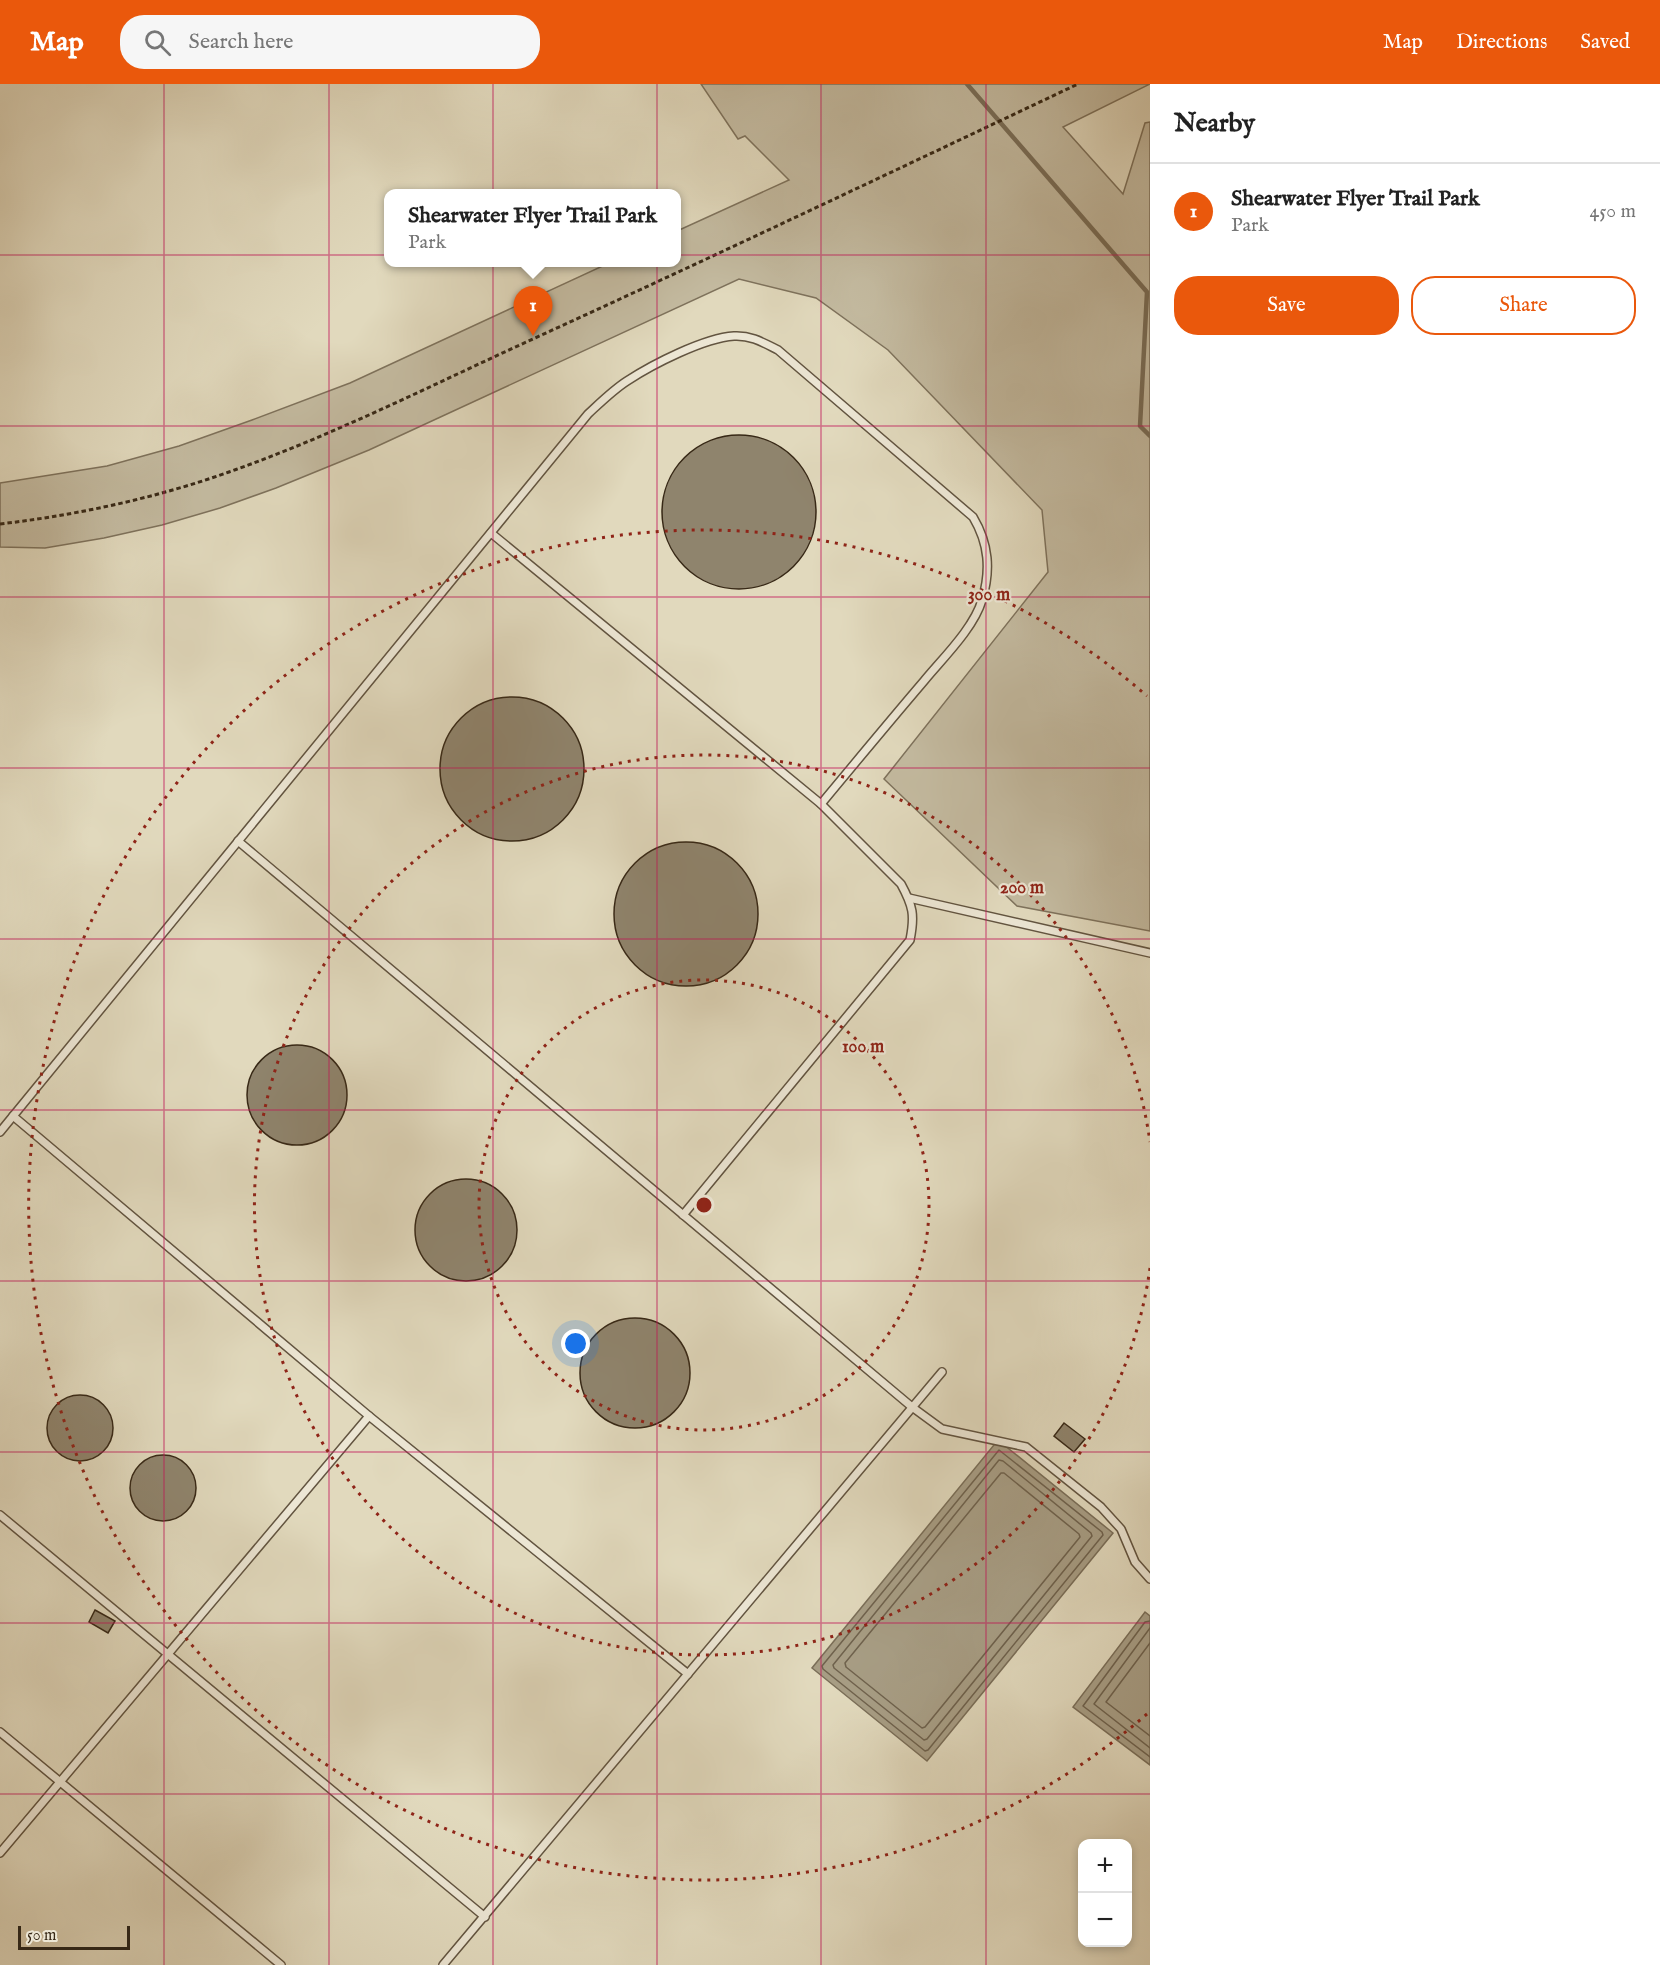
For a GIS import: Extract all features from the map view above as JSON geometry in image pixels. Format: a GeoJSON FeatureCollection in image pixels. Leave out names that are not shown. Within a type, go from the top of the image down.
{"type":"FeatureCollection","features":[{"type":"Feature","properties":{"kind":"lane"},"geometry":{"type":"LineString","coordinates":[[0,1132],[588,414],[628,380],[701,344],[735,336],[757,339],[778,350],[973,517],[983,534],[987,548],[987,573],[982,602],[964,634],[821,804]]}},
{"type":"Feature","properties":{"kind":"lane"},"geometry":{"type":"LineString","coordinates":[[491,533],[821,804],[901,884],[909,898],[914,920],[910,940],[683,1215]]}},
{"type":"Feature","properties":{"kind":"lane"},"geometry":{"type":"LineString","coordinates":[[238,841],[912,1407],[942,1429],[1026,1447],[1101,1507],[1121,1529],[1135,1562],[1150,1580]]}},
{"type":"Feature","properties":{"kind":"lane"},"geometry":{"type":"LineString","coordinates":[[909,898],[1150,952]]}},
{"type":"Feature","properties":{"kind":"lane"},"geometry":{"type":"LineString","coordinates":[[13,1116],[369,1416],[688,1674]]}},
{"type":"Feature","properties":{"kind":"lane"},"geometry":{"type":"LineString","coordinates":[[443,1965],[942,1372]]}},
{"type":"Feature","properties":{"kind":"lane"},"geometry":{"type":"LineString","coordinates":[[0,1853],[369,1416]]}},
{"type":"Feature","properties":{"kind":"lane"},"geometry":{"type":"LineString","coordinates":[[0,1515],[485,1917]]}},
{"type":"Feature","properties":{"kind":"lane"},"geometry":{"type":"LineString","coordinates":[[0,1732],[282,1965]]}},
{"type":"Feature","properties":{"kind":"path"},"geometry":{"type":"LineString","coordinates":[[0,524],[82,511],[132,499],[227,473],[277,454],[720,254],[1078,84]]}},
{"type":"Feature","properties":{"kind":"shaded area"},"geometry":{"type":"Polygon","coordinates":[[[701,84],[1150,84],[1063,127],[1123,194],[1145,123],[1150,122],[1150,931],[1017,906],[884,779],[1048,572],[1042,510],[888,350],[816,298],[739,279],[369,450],[276,488],[162,525],[104,538],[45,548],[0,547],[0,483],[107,466],[179,446],[252,420],[350,383],[600,267],[681,267],[681,229],[789,180],[745,136],[738,139],[701,84]]]}},
{"type":"Feature","properties":{"kind":"water"},"geometry":{"type":"Polygon","coordinates":[[[998,1440],[1113,1533],[927,1761],[812,1668],[998,1440]]]}},
{"type":"Feature","properties":{"kind":"water"},"geometry":{"type":"Polygon","coordinates":[[[1145,1612],[1150,1616],[1150,1765],[1073,1707],[1145,1612]]]}},
{"type":"Feature","properties":{"kind":"building"},"geometry":{"type":"Polygon","coordinates":[[[739,435],[768,441],[782,448],[793,458],[803,469],[810,483],[816,512],[810,541],[803,555],[793,566],[782,576],[768,583],[739,589],[710,583],[696,576],[685,566],[675,555],[668,541],[662,512],[668,483],[675,469],[685,458],[696,448],[710,441],[739,435]]]}},
{"type":"Feature","properties":{"kind":"building"},"geometry":{"type":"Polygon","coordinates":[[[512,697],[539,703],[552,709],[563,718],[572,729],[578,742],[584,769],[578,796],[572,809],[563,820],[552,829],[539,835],[512,841],[485,835],[472,829],[461,820],[452,809],[446,796],[440,769],[446,742],[452,729],[461,718],[472,709],[485,703],[512,697]]]}},
{"type":"Feature","properties":{"kind":"building"},"geometry":{"type":"Polygon","coordinates":[[[686,842],[714,847],[737,863],[753,886],[758,914],[753,942],[737,965],[714,981],[686,986],[658,981],[635,965],[619,942],[614,914],[619,886],[635,863],[658,847],[686,842]]]}},
{"type":"Feature","properties":{"kind":"building"},"geometry":{"type":"Polygon","coordinates":[[[297,1045],[316,1048],[333,1059],[344,1076],[347,1095],[344,1114],[333,1131],[316,1142],[297,1145],[278,1142],[261,1131],[250,1114],[247,1095],[250,1076],[261,1059],[278,1048],[297,1045]]]}},
{"type":"Feature","properties":{"kind":"building"},"geometry":{"type":"Polygon","coordinates":[[[466,1179],[486,1182],[495,1187],[509,1201],[514,1210],[517,1230],[514,1250],[509,1259],[495,1273],[486,1278],[466,1281],[446,1278],[437,1273],[423,1259],[418,1250],[415,1230],[418,1210],[423,1201],[437,1187],[446,1182],[466,1179]]]}},
{"type":"Feature","properties":{"kind":"building"},"geometry":{"type":"Polygon","coordinates":[[[635,1318],[656,1322],[674,1334],[686,1352],[690,1373],[686,1394],[674,1412],[656,1424],[635,1428],[614,1424],[596,1412],[584,1394],[580,1373],[584,1352],[596,1334],[614,1322],[635,1318]]]}},
{"type":"Feature","properties":{"kind":"building"},"geometry":{"type":"Polygon","coordinates":[[[80,1395],[93,1397],[103,1405],[111,1415],[113,1428],[111,1441],[103,1451],[93,1459],[80,1461],[67,1459],[57,1451],[49,1441],[47,1428],[49,1415],[57,1405],[67,1397],[80,1395]]]}},
{"type":"Feature","properties":{"kind":"building"},"geometry":{"type":"Polygon","coordinates":[[[1064,1423],[1085,1439],[1074,1452],[1054,1436],[1064,1423]]]}},
{"type":"Feature","properties":{"kind":"building"},"geometry":{"type":"Polygon","coordinates":[[[169,1455],[187,1464],[194,1475],[196,1488],[194,1501],[187,1512],[176,1519],[157,1521],[139,1512],[132,1501],[130,1482],[139,1464],[150,1457],[169,1455]]]}},
{"type":"Feature","properties":{"kind":"building"},"geometry":{"type":"Polygon","coordinates":[[[95,1610],[115,1621],[108,1633],[89,1622],[95,1610]]]}},
{"type":"Feature","properties":{"kind":"waterway"},"geometry":{"type":"LineString","coordinates":[[967,84],[1147,292],[1140,426],[1150,436]]}},
{"type":"Feature","properties":{"kind":"place","name":"Shearwater Flyer Trail Park"},"geometry":{"type":"Point","coordinates":[533,336]}}]}
